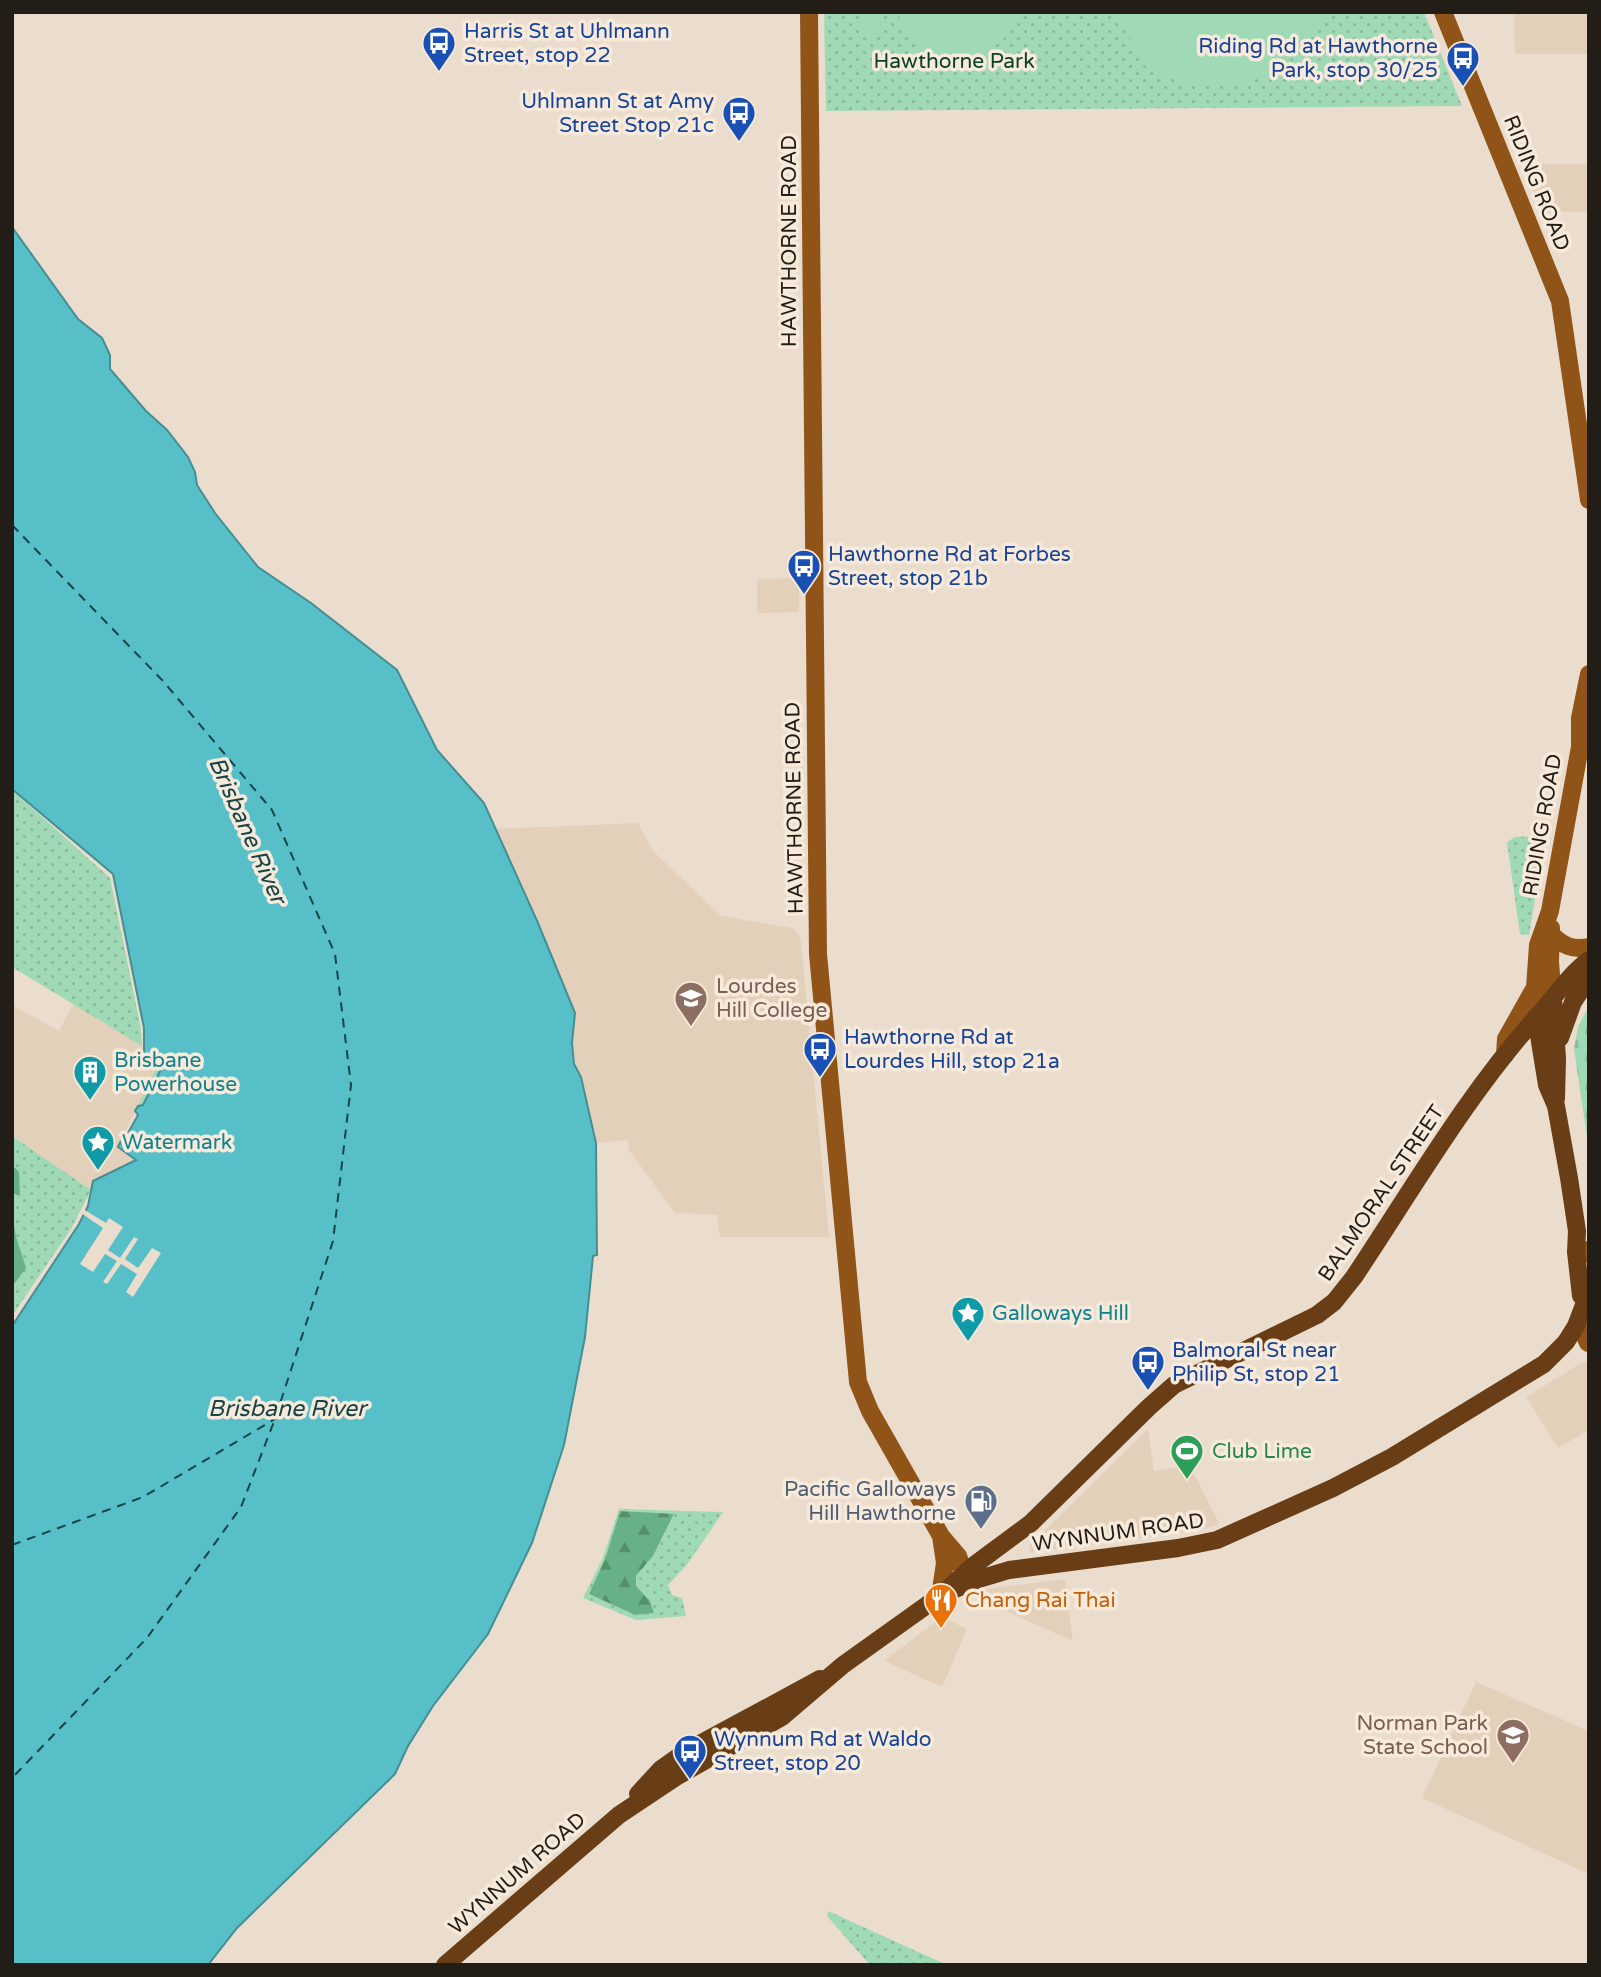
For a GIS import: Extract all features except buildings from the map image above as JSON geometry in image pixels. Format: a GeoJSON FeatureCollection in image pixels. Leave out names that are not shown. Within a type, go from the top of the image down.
{"type":"FeatureCollection","features":[{"type":"Feature","properties":{"kind":"main road"},"geometry":{"type":"LineString","coordinates":[[1542,1005],[1589,961]]}},
{"type":"Feature","properties":{"kind":"main road"},"geometry":{"type":"LineString","coordinates":[[1580,1317],[1577,1231],[1556,1105],[1557,1058],[1563,1028],[1573,1002],[1589,978]]}},
{"type":"Feature","properties":{"kind":"main road"},"geometry":{"type":"LineString","coordinates":[[1542,1005],[1565,1009],[1573,1002]]}},
{"type":"Feature","properties":{"kind":"main road"},"geometry":{"type":"LineString","coordinates":[[1542,1005],[1557,1058]]}},
{"type":"Feature","properties":{"kind":"main road"},"geometry":{"type":"LineString","coordinates":[[1542,1005],[1547,1085],[1556,1105]]}},
{"type":"Feature","properties":{"kind":"main road","name":"BALMORAL STREET"},"geometry":{"type":"LineString","coordinates":[[941,1596],[1017,1535],[1174,1385],[1305,1322],[1334,1302],[1354,1277],[1470,1102],[1542,1005]]}},
{"type":"Feature","properties":{"kind":"main road"},"geometry":{"type":"LineString","coordinates":[[1577,1231],[1588,1257]]}},
{"type":"Feature","properties":{"kind":"main road","name":"WYNNUM ROAD"},"geometry":{"type":"LineString","coordinates":[[965,1579],[1178,1548],[1227,1537],[1333,1488],[1392,1457],[1533,1372],[1563,1346],[1580,1317],[1589,1282]]}},
{"type":"Feature","properties":{"kind":"main road"},"geometry":{"type":"LineString","coordinates":[[1017,1535],[1015,1555],[1034,1567]]}},
{"type":"Feature","properties":{"kind":"main road","name":"WYNNUM ROAD"},"geometry":{"type":"LineString","coordinates":[[619,1815],[704,1761],[782,1717],[833,1673],[941,1596]]}},
{"type":"Feature","properties":{"kind":"main road","name":"WYNNUM ROAD"},"geometry":{"type":"LineString","coordinates":[[446,1965],[619,1815],[655,1775],[673,1760],[752,1714],[833,1673]]}},
{"type":"Feature","properties":{"kind":"main road"},"geometry":{"type":"LineString","coordinates":[[752,1714],[776,1711],[782,1717]]}},
{"type":"Feature","properties":{"kind":"main road"},"geometry":{"type":"LineString","coordinates":[[673,1760],[686,1764],[704,1761]]}},
{"type":"Feature","properties":{"kind":"street","name":"HAWTHORNE ROAD"},"geometry":{"type":"LineString","coordinates":[[809,12],[818,954],[858,1382],[862,1398],[941,1536],[956,1553],[965,1579]]}},
{"type":"Feature","properties":{"kind":"street","name":"RIDING ROAD"},"geometry":{"type":"LineString","coordinates":[[1443,12],[1560,301],[1589,500]]}},
{"type":"Feature","properties":{"kind":"street","name":"RIDING ROAD"},"geometry":{"type":"LineString","coordinates":[[1580,747],[1580,718],[1589,674]]}},
{"type":"Feature","properties":{"kind":"street","name":"RIDING ROAD"},"geometry":{"type":"LineString","coordinates":[[1542,1005],[1540,936],[1550,911],[1580,747],[1589,720]]}},
{"type":"Feature","properties":{"kind":"street","name":"RIDING ROAD"},"geometry":{"type":"LineString","coordinates":[[1542,1005],[1550,962],[1550,911]]}},
{"type":"Feature","properties":{"kind":"street"},"geometry":{"type":"LineString","coordinates":[[1551,933],[1566,946],[1589,947]]}},
{"type":"Feature","properties":{"kind":"street"},"geometry":{"type":"LineString","coordinates":[[1505,1055],[1506,1039],[1542,1005]]}},
{"type":"Feature","properties":{"kind":"street"},"geometry":{"type":"LineString","coordinates":[[1580,1317],[1582,1331],[1588,1343]]}},
{"type":"Feature","properties":{"kind":"street"},"geometry":{"type":"LineString","coordinates":[[1563,1346],[1588,1343]]}},
{"type":"Feature","properties":{"kind":"street"},"geometry":{"type":"LineString","coordinates":[[941,1536],[945,1563],[941,1596]]}},
{"type":"Feature","properties":{"kind":"shaded area"},"geometry":{"type":"Polygon","coordinates":[[[1514,12],[1589,12],[1589,54],[1515,54],[1514,12]]]}},
{"type":"Feature","properties":{"kind":"shaded area"},"geometry":{"type":"Polygon","coordinates":[[[1522,164],[1589,164],[1589,212],[1540,211],[1522,164]]]}},
{"type":"Feature","properties":{"kind":"shaded area"},"geometry":{"type":"Polygon","coordinates":[[[796,578],[799,582],[799,612],[757,613],[757,579],[796,578]]]}},
{"type":"Feature","properties":{"kind":"shaded area","name":"Lourdes Hill College"},"geometry":{"type":"Polygon","coordinates":[[[638,823],[653,851],[721,916],[792,928],[798,933],[829,1237],[720,1237],[717,1215],[675,1213],[629,1150],[628,1140],[596,1143],[581,1077],[574,1064],[572,1043],[575,1013],[495,829],[638,823]]]}},
{"type":"Feature","properties":{"kind":"shaded area"},"geometry":{"type":"Polygon","coordinates":[[[74,1003],[142,1046],[144,1053],[159,1062],[118,1147],[136,1159],[93,1181],[91,1190],[12,1136],[12,1005],[59,1031],[74,1003]]]}},
{"type":"Feature","properties":{"kind":"shaded area"},"geometry":{"type":"Polygon","coordinates":[[[1589,1361],[1589,1430],[1558,1448],[1526,1397],[1583,1362],[1589,1361]]]}},
{"type":"Feature","properties":{"kind":"shaded area"},"geometry":{"type":"Polygon","coordinates":[[[1148,1429],[1154,1471],[1190,1466],[1219,1524],[1201,1530],[1030,1552],[1030,1545],[1148,1429]]]}},
{"type":"Feature","properties":{"kind":"shaded area"},"geometry":{"type":"Polygon","coordinates":[[[1065,1579],[1073,1641],[983,1601],[985,1589],[1065,1579]]]}},
{"type":"Feature","properties":{"kind":"shaded area"},"geometry":{"type":"Polygon","coordinates":[[[942,1617],[967,1629],[942,1687],[884,1661],[942,1617]]]}},
{"type":"Feature","properties":{"kind":"shaded area","name":"Norman Park State School"},"geometry":{"type":"Polygon","coordinates":[[[1476,1682],[1589,1731],[1589,1874],[1422,1798],[1476,1682]]]}},
{"type":"Feature","properties":{"kind":"green space","name":"Hawthorne Park"},"geometry":{"type":"Polygon","coordinates":[[[824,12],[1424,12],[1462,106],[826,111],[824,12]]]}},
{"type":"Feature","properties":{"kind":"green space"},"geometry":{"type":"Polygon","coordinates":[[[897,12],[1022,12],[1009,33],[992,47],[976,55],[960,58],[930,52],[906,29],[897,12]]]}},
{"type":"Feature","properties":{"kind":"green space"},"geometry":{"type":"Polygon","coordinates":[[[1120,12],[1326,12],[1301,48],[1281,66],[1252,80],[1203,86],[1172,78],[1156,68],[1131,41],[1120,12]]]}},
{"type":"Feature","properties":{"kind":"green space"},"geometry":{"type":"Polygon","coordinates":[[[876,14],[882,32],[864,37],[858,19],[876,14]]]}},
{"type":"Feature","properties":{"kind":"green space"},"geometry":{"type":"Polygon","coordinates":[[[12,790],[110,878],[141,1029],[142,1046],[12,967],[12,790]]]}},
{"type":"Feature","properties":{"kind":"green space"},"geometry":{"type":"Polygon","coordinates":[[[1542,836],[1545,839],[1529,935],[1520,934],[1507,842],[1515,837],[1542,836]]]}},
{"type":"Feature","properties":{"kind":"green space"},"geometry":{"type":"Polygon","coordinates":[[[1589,1006],[1589,1150],[1574,1049],[1578,1027],[1589,1006]]]}},
{"type":"Feature","properties":{"kind":"green space"},"geometry":{"type":"Polygon","coordinates":[[[159,1062],[162,1067],[143,1106],[138,1106],[159,1062]]]}},
{"type":"Feature","properties":{"kind":"green space"},"geometry":{"type":"Polygon","coordinates":[[[12,1136],[91,1190],[71,1229],[12,1316],[12,1136]]]}},
{"type":"Feature","properties":{"kind":"green space"},"geometry":{"type":"Polygon","coordinates":[[[12,1165],[19,1172],[20,1196],[12,1193],[12,1165]]]}},
{"type":"Feature","properties":{"kind":"green space"},"geometry":{"type":"Polygon","coordinates":[[[12,1211],[16,1237],[26,1268],[14,1284],[12,1211]]]}},
{"type":"Feature","properties":{"kind":"green space"},"geometry":{"type":"Polygon","coordinates":[[[619,1509],[723,1512],[686,1566],[668,1585],[672,1595],[682,1598],[686,1616],[636,1620],[583,1598],[603,1558],[619,1509]],[[620,1511],[605,1559],[589,1594],[635,1615],[654,1613],[650,1601],[636,1586],[636,1576],[653,1556],[674,1515],[620,1511]]]}},
{"type":"Feature","properties":{"kind":"green space"},"geometry":{"type":"Polygon","coordinates":[[[620,1511],[674,1514],[653,1556],[636,1576],[636,1586],[650,1601],[654,1613],[635,1615],[589,1594],[605,1559],[620,1511]]]}},
{"type":"Feature","properties":{"kind":"green space"},"geometry":{"type":"Polygon","coordinates":[[[828,1911],[947,1965],[870,1965],[827,1916],[828,1911]]]}},
{"type":"Feature","properties":{"kind":"water","name":"Brisbane River"},"geometry":{"type":"Polygon","coordinates":[[[12,227],[78,319],[102,338],[110,355],[110,369],[146,411],[167,430],[188,457],[197,485],[215,513],[258,567],[311,603],[397,670],[437,750],[484,803],[575,1013],[572,1043],[574,1064],[581,1077],[596,1143],[597,1255],[593,1256],[585,1337],[564,1445],[532,1543],[488,1634],[433,1706],[408,1746],[395,1774],[237,1928],[208,1965],[12,1965],[12,1326],[79,1224],[88,1206],[93,1181],[136,1160],[118,1147],[138,1115],[135,1111],[138,1106],[143,1105],[162,1067],[159,1062],[144,1053],[144,1028],[113,874],[12,789],[12,227]]]}},
{"type":"Feature","properties":{"kind":"pier"},"geometry":{"type":"Polygon","coordinates":[[[83,1209],[106,1223],[109,1218],[123,1227],[108,1250],[120,1258],[134,1237],[138,1239],[125,1259],[138,1268],[152,1248],[161,1253],[133,1297],[126,1292],[137,1274],[121,1264],[107,1284],[103,1282],[117,1261],[105,1254],[93,1272],[80,1264],[103,1228],[81,1213],[83,1209]]]}},
{"type":"Feature","properties":{"kind":"ferry route"},"geometry":{"type":"LineString","coordinates":[[12,525],[163,681],[272,810],[335,954],[351,1085],[333,1241],[275,1419],[241,1507],[147,1638],[12,1778]]}},
{"type":"Feature","properties":{"kind":"ferry route"},"geometry":{"type":"LineString","coordinates":[[12,1545],[143,1497],[275,1419]]}},
{"type":"Feature","properties":{"kind":"place","name":"Harris St at Uhlmann Street, stop 22"},"geometry":{"type":"Point","coordinates":[439,73]}},
{"type":"Feature","properties":{"kind":"place","name":"Riding Rd at Hawthorne Park, stop 30/25"},"geometry":{"type":"Point","coordinates":[1463,88]}},
{"type":"Feature","properties":{"kind":"place","name":"Uhlmann St at Amy Street Stop 21c"},"geometry":{"type":"Point","coordinates":[739,143]}},
{"type":"Feature","properties":{"kind":"place","name":"Hawthorne Rd at Forbes Street, stop 21b"},"geometry":{"type":"Point","coordinates":[804,596]}},
{"type":"Feature","properties":{"kind":"place","name":"Lourdes Hill College"},"geometry":{"type":"Point","coordinates":[691,1028]}},
{"type":"Feature","properties":{"kind":"place","name":"Hawthorne Rd at Lourdes Hill, stop 21a"},"geometry":{"type":"Point","coordinates":[820,1079]}},
{"type":"Feature","properties":{"kind":"place","name":"Brisbane Powerhouse"},"geometry":{"type":"Point","coordinates":[90,1102]}},
{"type":"Feature","properties":{"kind":"place","name":"Watermark"},"geometry":{"type":"Point","coordinates":[98,1172]}},
{"type":"Feature","properties":{"kind":"place","name":"Galloways Hill"},"geometry":{"type":"Point","coordinates":[968,1343]}},
{"type":"Feature","properties":{"kind":"place","name":"Balmoral St near Philip St, stop 21"},"geometry":{"type":"Point","coordinates":[1148,1392]}},
{"type":"Feature","properties":{"kind":"place","name":"Club Lime"},"geometry":{"type":"Point","coordinates":[1187,1481]}},
{"type":"Feature","properties":{"kind":"place","name":"Pacific Galloways Hill Hawthorne"},"geometry":{"type":"Point","coordinates":[981,1531]}},
{"type":"Feature","properties":{"kind":"place","name":"Chang Rai Thai"},"geometry":{"type":"Point","coordinates":[941,1630]}},
{"type":"Feature","properties":{"kind":"place","name":"Norman Park State School"},"geometry":{"type":"Point","coordinates":[1513,1765]}},
{"type":"Feature","properties":{"kind":"place","name":"Wynnum Rd at Waldo Street, stop 20"},"geometry":{"type":"Point","coordinates":[690,1781]}}]}
